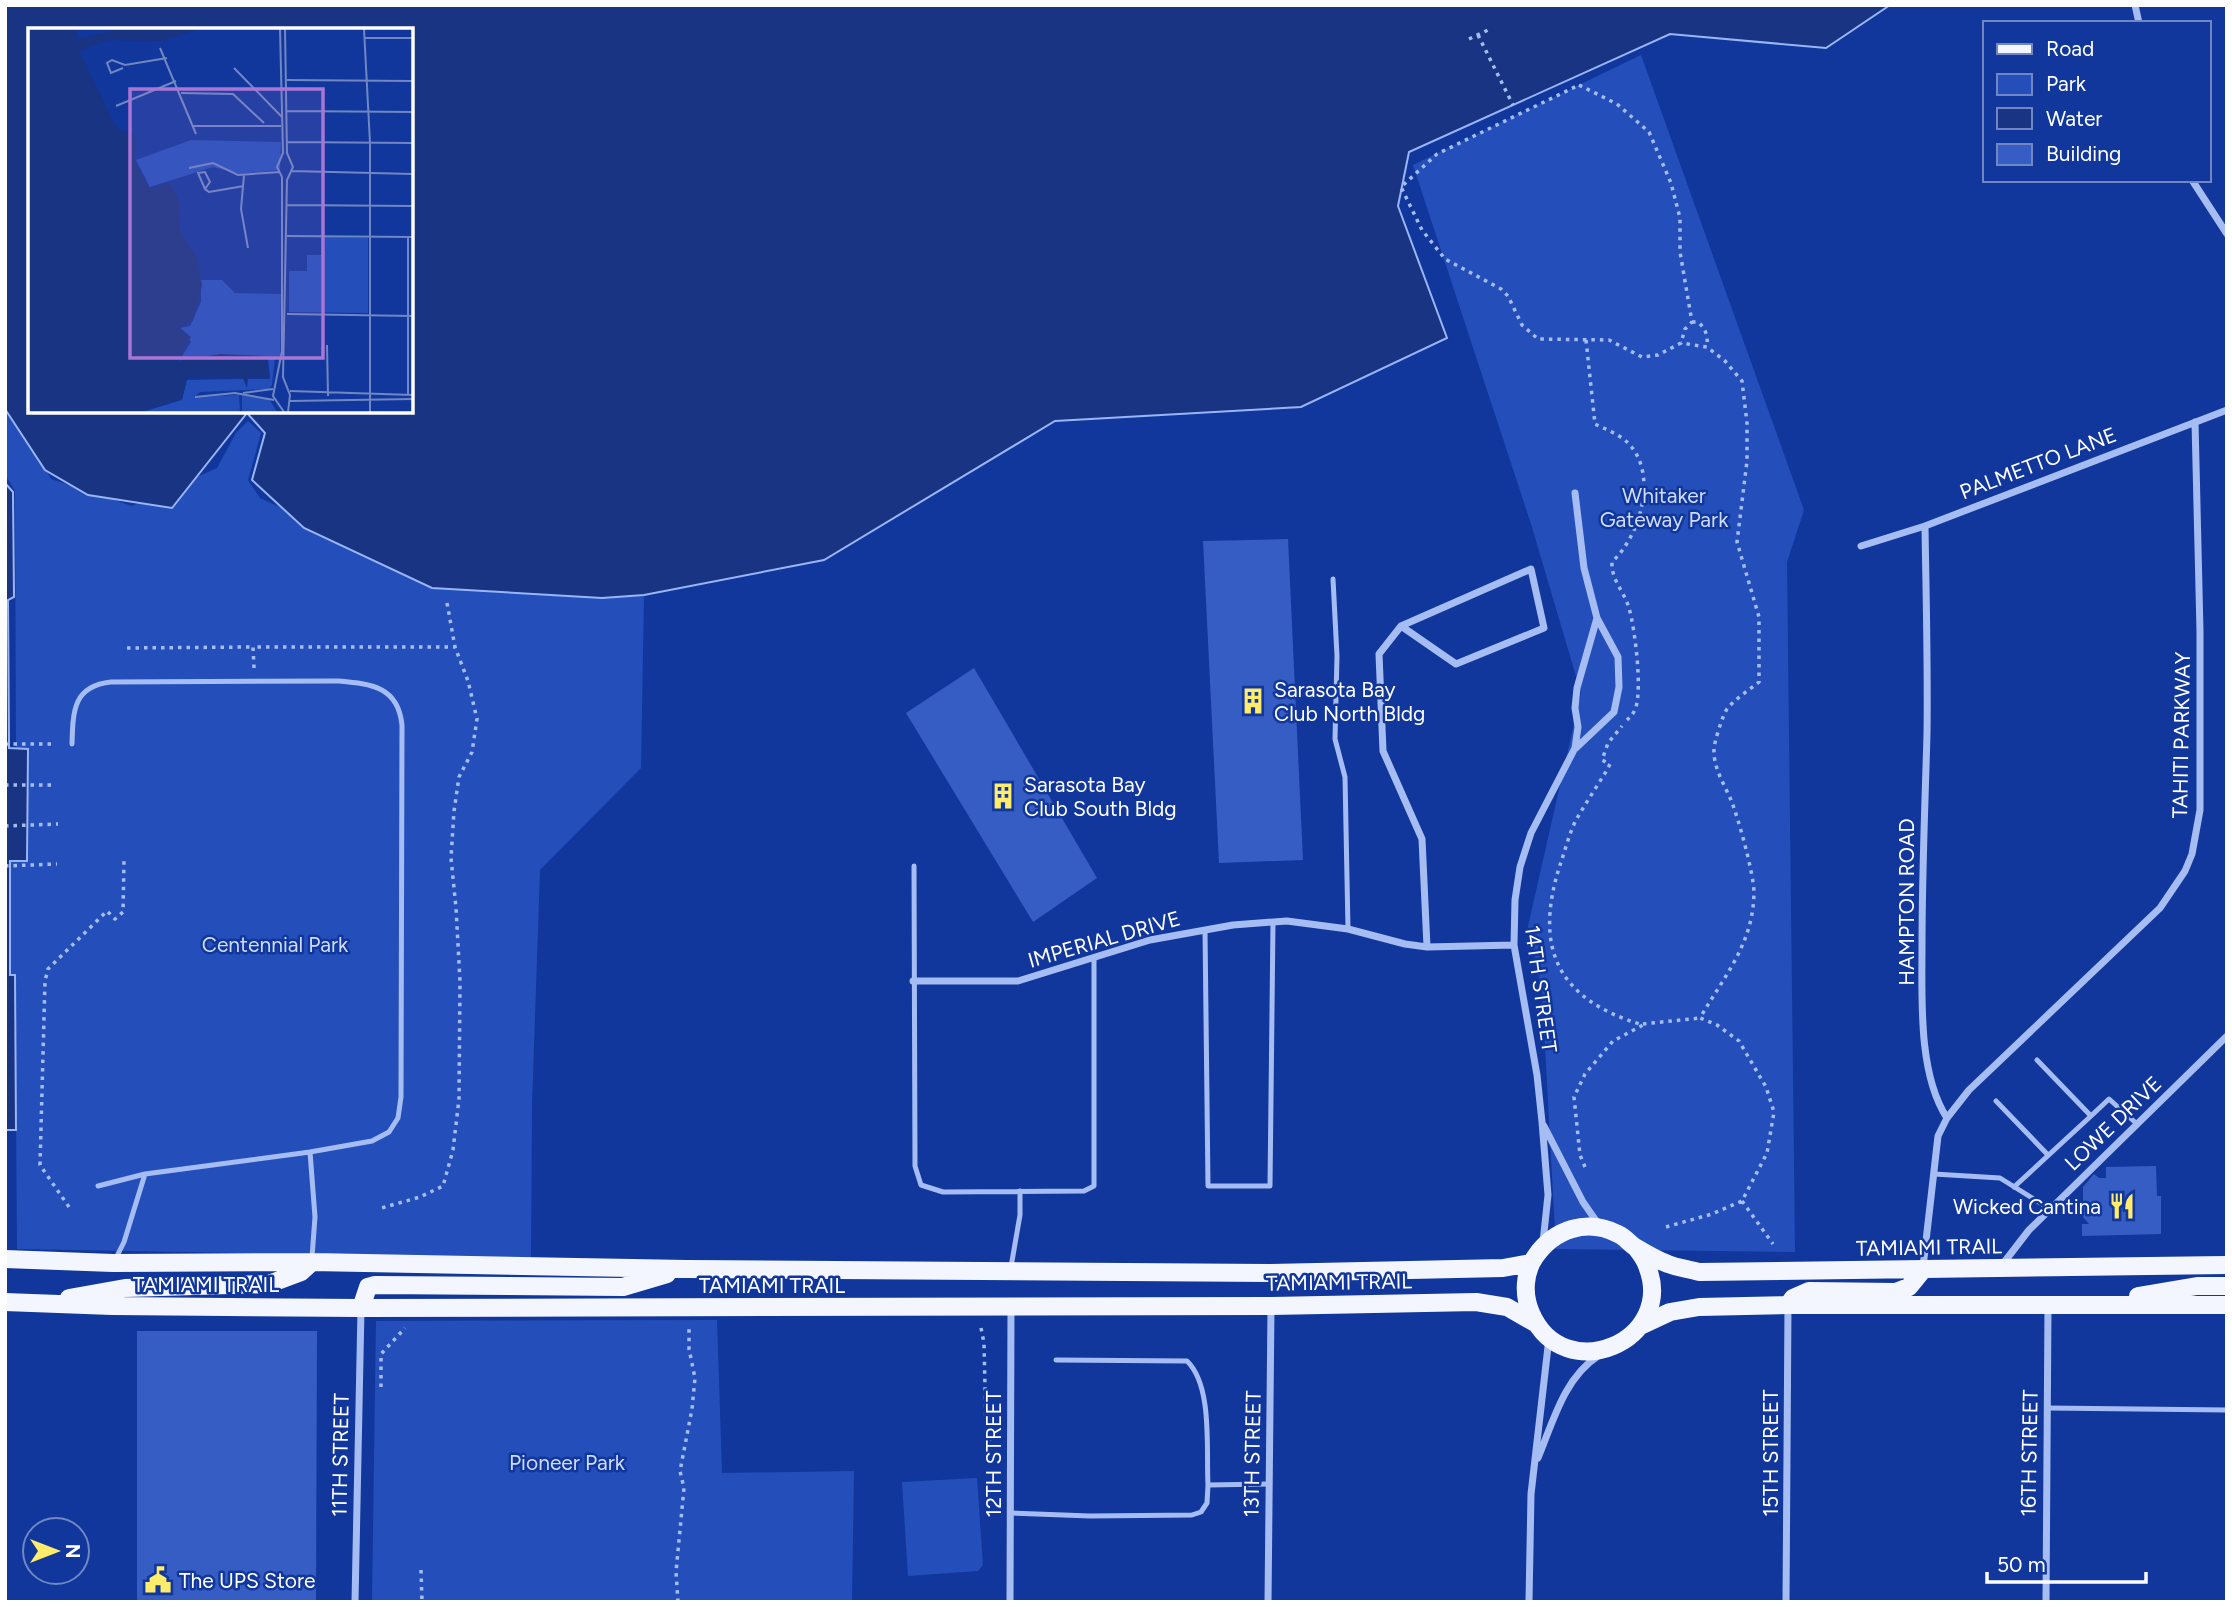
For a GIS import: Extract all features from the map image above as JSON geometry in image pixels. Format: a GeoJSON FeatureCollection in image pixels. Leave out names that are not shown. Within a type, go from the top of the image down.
{"type":"FeatureCollection","features":[{"type":"Feature","properties":{"kind":"main road","name":"TAMIAMI TRAIL"},"geometry":{"type":"LineString","coordinates":[[1535,1323],[1527,1304],[1525,1283],[1531,1263],[1543,1245],[1559,1233],[1580,1226],[1601,1227],[1620,1234],[1636,1248],[1669,1265],[1699,1272],[2227,1265]]}},
{"type":"Feature","properties":{"kind":"main road"},"geometry":{"type":"LineString","coordinates":[[1607,1350],[1626,1340],[1640,1326],[1649,1307],[1652,1286],[1647,1266],[1636,1248]]}},
{"type":"Feature","properties":{"kind":"main road","name":"TAMIAMI TRAIL"},"geometry":{"type":"LineString","coordinates":[[5,1259],[114,1263],[312,1262],[687,1269],[1270,1273],[1503,1268],[1531,1263]]}},
{"type":"Feature","properties":{"kind":"main road"},"geometry":{"type":"LineString","coordinates":[[41,1304],[125,1288],[269,1284],[301,1272],[312,1262]]}},
{"type":"Feature","properties":{"kind":"main road"},"geometry":{"type":"LineString","coordinates":[[361,1308],[364,1292],[375,1285],[623,1287],[687,1269]]}},
{"type":"Feature","properties":{"kind":"main road"},"geometry":{"type":"LineString","coordinates":[[1788,1305],[1793,1298],[1809,1291],[1896,1292],[1909,1287],[1922,1271]]}},
{"type":"Feature","properties":{"kind":"main road"},"geometry":{"type":"LineString","coordinates":[[2087,1304],[2197,1286],[2227,1286]]}},
{"type":"Feature","properties":{"kind":"main road","name":"TAMIAMI TRAIL"},"geometry":{"type":"LineString","coordinates":[[5,1302],[361,1308],[1271,1306],[1476,1302],[1507,1307],[1535,1323],[1549,1338],[1567,1349],[1587,1353],[1607,1350]]}},
{"type":"Feature","properties":{"kind":"main road"},"geometry":{"type":"LineString","coordinates":[[1640,1326],[1670,1312],[1699,1307],[2227,1305]]}},
{"type":"Feature","properties":{"kind":"street"},"geometry":{"type":"LineString","coordinates":[[2193,182],[2227,234]]}},
{"type":"Feature","properties":{"kind":"street","name":"PALMETTO LANE"},"geometry":{"type":"LineString","coordinates":[[1861,546],[1925,526],[2227,410]]}},
{"type":"Feature","properties":{"kind":"street","name":"TAHITI PARKWAY"},"geometry":{"type":"LineString","coordinates":[[1947,1118],[1969,1090],[2160,908],[2185,871],[2192,854],[2200,810],[2200,631],[2195,422]]}},
{"type":"Feature","properties":{"kind":"street","name":"14TH STREET"},"geometry":{"type":"LineString","coordinates":[[1575,493],[1580,552],[1597,618],[1618,657],[1619,687],[1617,704],[1608,719],[1575,748]]}},
{"type":"Feature","properties":{"kind":"street","name":"HAMPTON ROAD"},"geometry":{"type":"LineString","coordinates":[[1925,526],[1927,733],[1922,855],[1922,979],[1928,1063],[1936,1102],[1947,1118]]}},
{"type":"Feature","properties":{"kind":"street"},"geometry":{"type":"LineString","coordinates":[[1401,626],[1456,664],[1544,628],[1531,569],[1401,626],[1379,654],[1383,751],[1422,839],[1427,947]]}},
{"type":"Feature","properties":{"kind":"street","name":"14TH STREET"},"geometry":{"type":"LineString","coordinates":[[1543,1245],[1548,1195],[1537,1075],[1514,945],[1515,900],[1531,833],[1575,748],[1578,727],[1575,708],[1577,688],[1597,618]]}},
{"type":"Feature","properties":{"kind":"street","name":"IMPERIAL DRIVE"},"geometry":{"type":"LineString","coordinates":[[913,981],[1018,981],[1150,940],[1233,925],[1287,921],[1348,929],[1427,947],[1514,945]]}},
{"type":"Feature","properties":{"kind":"street","name":"LOWE DRIVE"},"geometry":{"type":"LineString","coordinates":[[1998,1268],[2029,1230],[2227,1036]]}},
{"type":"Feature","properties":{"kind":"street"},"geometry":{"type":"LineString","coordinates":[[1922,1271],[1938,1136],[1947,1118]]}},
{"type":"Feature","properties":{"kind":"street","name":"14TH STREET"},"geometry":{"type":"LineString","coordinates":[[1542,1122],[1583,1202],[1601,1227]]}},
{"type":"Feature","properties":{"kind":"street","name":"16TH STREET"},"geometry":{"type":"LineString","coordinates":[[2046,1602],[2048,1304]]}},
{"type":"Feature","properties":{"kind":"street","name":"15TH STREET"},"geometry":{"type":"LineString","coordinates":[[1786,1602],[1788,1305]]}},
{"type":"Feature","properties":{"kind":"street","name":"13TH STREET"},"geometry":{"type":"LineString","coordinates":[[1268,1602],[1271,1306]]}},
{"type":"Feature","properties":{"kind":"street","name":"12TH STREET"},"geometry":{"type":"LineString","coordinates":[[1010,1602],[1011,1307]]}},
{"type":"Feature","properties":{"kind":"street","name":"11TH STREET"},"geometry":{"type":"LineString","coordinates":[[355,1602],[361,1308]]}},
{"type":"Feature","properties":{"kind":"street"},"geometry":{"type":"LineString","coordinates":[[1529,1602],[1531,1494],[1549,1338]]}},
{"type":"Feature","properties":{"kind":"street"},"geometry":{"type":"LineString","coordinates":[[1534,1468],[1564,1393],[1585,1364],[1607,1350]]}},
{"type":"Feature","properties":{"kind":"lane"},"geometry":{"type":"LineString","coordinates":[[1333,579],[1337,656],[1335,739],[1345,777],[1348,929]]}},
{"type":"Feature","properties":{"kind":"lane"},"geometry":{"type":"LineString","coordinates":[[72,744],[76,706],[84,691],[96,683],[338,681],[372,685],[392,698],[401,715],[401,1097],[398,1118],[389,1132],[372,1141],[145,1174],[98,1186]]}},
{"type":"Feature","properties":{"kind":"lane"},"geometry":{"type":"LineString","coordinates":[[914,866],[915,1166],[921,1185],[943,1192],[1084,1191],[1094,1186],[1094,957]]}},
{"type":"Feature","properties":{"kind":"lane"},"geometry":{"type":"LineString","coordinates":[[1205,930],[1208,1186],[1270,1186],[1273,922]]}},
{"type":"Feature","properties":{"kind":"lane"},"geometry":{"type":"LineString","coordinates":[[2037,1060],[2091,1116]]}},
{"type":"Feature","properties":{"kind":"lane"},"geometry":{"type":"LineString","coordinates":[[2014,1187],[2109,1099],[2137,1124]]}},
{"type":"Feature","properties":{"kind":"lane"},"geometry":{"type":"LineString","coordinates":[[1996,1101],[2048,1156]]}},
{"type":"Feature","properties":{"kind":"lane"},"geometry":{"type":"LineString","coordinates":[[310,1152],[316,1217],[312,1262]]}},
{"type":"Feature","properties":{"kind":"lane"},"geometry":{"type":"LineString","coordinates":[[114,1263],[124,1242],[145,1174]]}},
{"type":"Feature","properties":{"kind":"lane"},"geometry":{"type":"LineString","coordinates":[[1934,1174],[2000,1178],[2050,1209]]}},
{"type":"Feature","properties":{"kind":"lane"},"geometry":{"type":"LineString","coordinates":[[1011,1270],[1020,1215],[1020,1191]]}},
{"type":"Feature","properties":{"kind":"lane"},"geometry":{"type":"LineString","coordinates":[[1010,1513],[1090,1517],[1192,1515],[1201,1512],[1207,1503],[1204,1398],[1200,1379],[1187,1362],[1056,1360]]}},
{"type":"Feature","properties":{"kind":"lane"},"geometry":{"type":"LineString","coordinates":[[2047,1408],[2227,1410]]}},
{"type":"Feature","properties":{"kind":"lane"},"geometry":{"type":"LineString","coordinates":[[1208,1485],[1269,1484]]}},
{"type":"Feature","properties":{"kind":"path"},"geometry":{"type":"LineString","coordinates":[[1469,39],[1488,30]]}},
{"type":"Feature","properties":{"kind":"path"},"geometry":{"type":"LineString","coordinates":[[1478,35],[1513,105]]}},
{"type":"Feature","properties":{"kind":"path"},"geometry":{"type":"LineString","coordinates":[[1692,322],[1680,252],[1680,218],[1671,183],[1649,132],[1617,104],[1579,85],[1437,154],[1401,187],[1422,230],[1445,259],[1480,277],[1508,296],[1522,325],[1531,335],[1542,340],[1609,340],[1642,357],[1658,355],[1681,343],[1707,347],[1725,361],[1742,381],[1747,423],[1747,461],[1737,542],[1759,617],[1759,682],[1725,710],[1714,749],[1720,778],[1732,802],[1754,890],[1751,923],[1739,958],[1725,975],[1700,1018]]}},
{"type":"Feature","properties":{"kind":"path"},"geometry":{"type":"LineString","coordinates":[[1681,343],[1685,329],[1692,322],[1698,321],[1707,337],[1707,347]]}},
{"type":"Feature","properties":{"kind":"path"},"geometry":{"type":"LineString","coordinates":[[1586,340],[1595,424],[1627,441],[1637,458],[1645,481],[1637,520],[1612,562],[1611,574],[1629,608],[1637,694],[1633,713],[1608,743],[1602,760],[1610,764],[1575,822],[1552,892],[1550,936],[1563,972],[1578,993],[1606,1012],[1643,1024]]}},
{"type":"Feature","properties":{"kind":"path"},"geometry":{"type":"LineString","coordinates":[[378,1209],[420,1197],[443,1186],[453,1150],[459,1099],[460,981],[451,858],[459,777],[472,752],[477,719],[468,681],[455,647],[447,603]]}},
{"type":"Feature","properties":{"kind":"path"},"geometry":{"type":"LineString","coordinates":[[253,647],[254,681]]}},
{"type":"Feature","properties":{"kind":"path"},"geometry":{"type":"LineString","coordinates":[[127,648],[455,647]]}},
{"type":"Feature","properties":{"kind":"path"},"geometry":{"type":"LineString","coordinates":[[5,744],[51,744]]}},
{"type":"Feature","properties":{"kind":"path"},"geometry":{"type":"LineString","coordinates":[[5,785],[57,785]]}},
{"type":"Feature","properties":{"kind":"path"},"geometry":{"type":"LineString","coordinates":[[5,826],[58,824]]}},
{"type":"Feature","properties":{"kind":"path"},"geometry":{"type":"LineString","coordinates":[[69,1207],[40,1165],[45,981],[48,970],[107,911],[115,919],[123,912],[124,861]]}},
{"type":"Feature","properties":{"kind":"path"},"geometry":{"type":"LineString","coordinates":[[5,866],[57,864]]}},
{"type":"Feature","properties":{"kind":"path"},"geometry":{"type":"LineString","coordinates":[[1585,1167],[1580,1155],[1574,1097],[1585,1074],[1613,1041],[1643,1024],[1700,1018],[1717,1024],[1739,1041],[1766,1087],[1774,1112],[1768,1153],[1742,1201],[1712,1214],[1666,1227]]}},
{"type":"Feature","properties":{"kind":"path"},"geometry":{"type":"LineString","coordinates":[[1742,1201],[1773,1244]]}},
{"type":"Feature","properties":{"kind":"path"},"geometry":{"type":"LineString","coordinates":[[678,1602],[677,1572],[684,1488],[680,1471],[695,1378],[689,1349],[689,1325]]}},
{"type":"Feature","properties":{"kind":"path"},"geometry":{"type":"LineString","coordinates":[[381,1387],[381,1354],[407,1327]]}},
{"type":"Feature","properties":{"kind":"path"},"geometry":{"type":"LineString","coordinates":[[981,1328],[984,1343],[986,1431],[996,1456]]}},
{"type":"Feature","properties":{"kind":"path"},"geometry":{"type":"LineString","coordinates":[[421,1570],[422,1602]]}},
{"type":"Feature","properties":{"kind":"green space","name":"Whitaker Gateway Park"},"geometry":{"type":"Polygon","coordinates":[[[1641,55],[1804,510],[1787,562],[1795,1252],[1556,1249],[1542,991],[1528,926],[1581,693],[1531,524],[1413,165],[1641,55]]]}},
{"type":"Feature","properties":{"kind":"green space","name":"Centennial Park"},"geometry":{"type":"Polygon","coordinates":[[[5,411],[22,429],[51,479],[132,506],[217,468],[236,433],[248,421],[261,433],[248,480],[260,498],[459,590],[644,595],[641,768],[540,870],[532,1105],[531,1258],[17,1249],[15,976],[10,975],[10,861],[27,860],[28,749],[16,749],[15,491],[5,474],[5,411]]]}},
{"type":"Feature","properties":{"kind":"green space","name":"Pioneer Park"},"geometry":{"type":"Polygon","coordinates":[[[717,1320],[722,1473],[854,1471],[852,1602],[372,1602],[376,1321],[717,1320]]]}},
{"type":"Feature","properties":{"kind":"green space"},"geometry":{"type":"Polygon","coordinates":[[[977,1478],[983,1565],[978,1571],[908,1576],[902,1482],[977,1478]]]}},
{"type":"Feature","properties":{"kind":"water"},"geometry":{"type":"Polygon","coordinates":[[[5,5],[1890,5],[1826,48],[1670,34],[1409,152],[1398,206],[1447,338],[1301,407],[1055,421],[824,560],[644,595],[602,598],[432,588],[304,528],[252,480],[265,433],[247,413],[172,508],[88,495],[45,470],[5,409],[5,5]]]}},
{"type":"Feature","properties":{"kind":"water"},"geometry":{"type":"Polygon","coordinates":[[[5,483],[13,492],[14,597],[8,600],[9,748],[28,749],[27,861],[10,861],[10,975],[15,975],[16,1130],[5,1130],[5,483]]]}},
{"type":"Feature","properties":{"kind":"building","name":"Sarasota Bay Club North Bldg"},"geometry":{"type":"Polygon","coordinates":[[[1288,539],[1303,860],[1219,863],[1203,541],[1288,539]]]}},
{"type":"Feature","properties":{"kind":"building","name":"Sarasota Bay Club South Bldg"},"geometry":{"type":"Polygon","coordinates":[[[974,668],[1097,878],[1033,922],[906,713],[974,668]]]}},
{"type":"Feature","properties":{"kind":"building","name":"Wicked Cantina"},"geometry":{"type":"Polygon","coordinates":[[[2156,1166],[2157,1196],[2161,1196],[2161,1234],[2082,1236],[2082,1224],[2089,1224],[2083,1217],[2083,1187],[2094,1174],[2099,1178],[2106,1178],[2106,1167],[2156,1166]]]}},
{"type":"Feature","properties":{"kind":"building"},"geometry":{"type":"Polygon","coordinates":[[[137,1331],[317,1331],[316,1602],[137,1602],[137,1331]]]}},
{"type":"Feature","properties":{"kind":"place","name":"Sarasota Bay Club North Bldg"},"geometry":{"type":"Point","coordinates":[1253,701]}},
{"type":"Feature","properties":{"kind":"place","name":"Sarasota Bay Club South Bldg"},"geometry":{"type":"Point","coordinates":[1003,796]}},
{"type":"Feature","properties":{"kind":"place","name":"Wicked Cantina"},"geometry":{"type":"Point","coordinates":[2122,1206]}},
{"type":"Feature","properties":{"kind":"place","name":"The UPS Store"},"geometry":{"type":"Point","coordinates":[158,1580]}}]}
